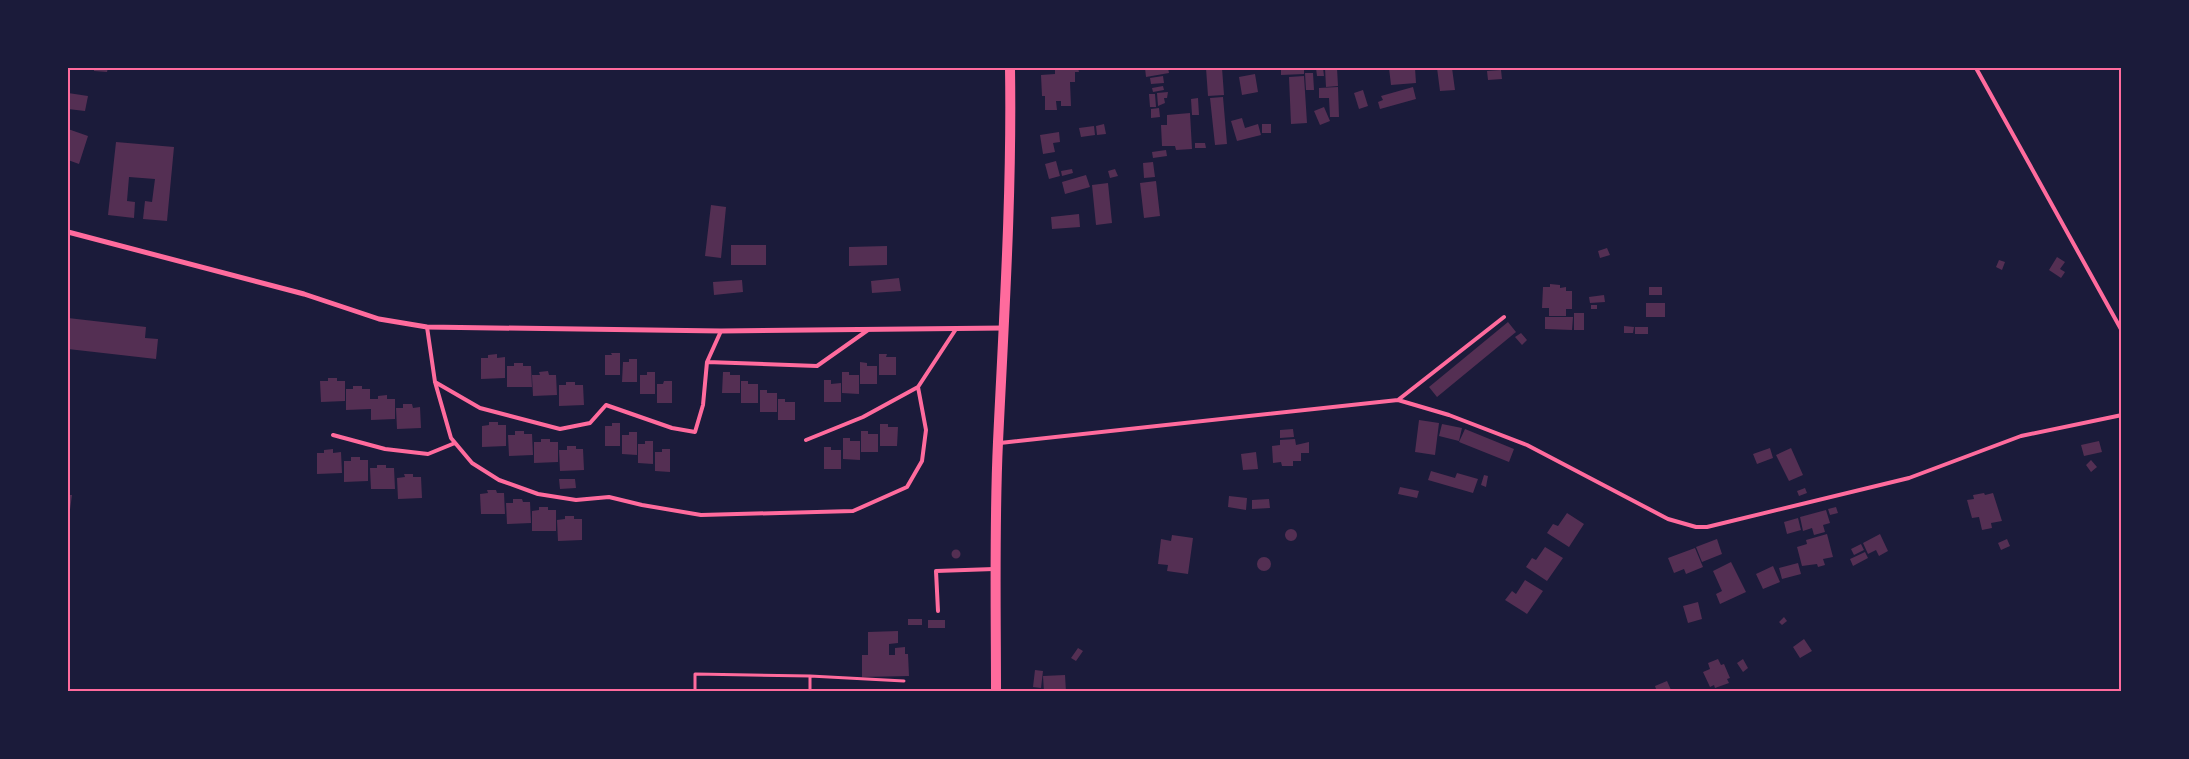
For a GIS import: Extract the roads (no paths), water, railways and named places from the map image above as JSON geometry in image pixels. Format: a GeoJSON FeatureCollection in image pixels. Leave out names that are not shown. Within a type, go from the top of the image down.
{"type":"FeatureCollection","features":[{"type":"Feature","properties":{"kind":"main road"},"geometry":{"type":"LineString","coordinates":[[996,692],[998,443],[1005,328],[1011,149],[1010,68]]}},
{"type":"Feature","properties":{"kind":"street"},"geometry":{"type":"LineString","coordinates":[[68,232],[304,294],[379,319],[427,327],[721,331],[1005,328]]}},
{"type":"Feature","properties":{"kind":"lane"},"geometry":{"type":"LineString","coordinates":[[1976,68],[2122,331]]}},
{"type":"Feature","properties":{"kind":"lane"},"geometry":{"type":"LineString","coordinates":[[1398,400],[1504,317]]}},
{"type":"Feature","properties":{"kind":"lane"},"geometry":{"type":"LineString","coordinates":[[427,327],[435,382],[451,438],[472,463],[492,476],[538,494],[576,500],[609,497],[642,506],[702,515],[853,511],[907,487],[922,461],[926,430],[918,387]]}},
{"type":"Feature","properties":{"kind":"lane"},"geometry":{"type":"LineString","coordinates":[[707,362],[817,366],[870,328]]}},
{"type":"Feature","properties":{"kind":"lane"},"geometry":{"type":"LineString","coordinates":[[806,440],[863,417],[918,387],[956,329]]}},
{"type":"Feature","properties":{"kind":"lane"},"geometry":{"type":"LineString","coordinates":[[435,382],[480,408],[560,429],[590,423],[606,405],[672,428],[695,432],[703,405],[707,362],[721,331]]}},
{"type":"Feature","properties":{"kind":"lane"},"geometry":{"type":"LineString","coordinates":[[998,443],[1398,400],[1449,415],[1527,445],[1668,519],[1696,527],[1726,524],[1910,478],[2021,436],[2122,416]]}},
{"type":"Feature","properties":{"kind":"lane"},"geometry":{"type":"LineString","coordinates":[[333,435],[385,449],[428,454],[455,443]]}},
{"type":"Feature","properties":{"kind":"lane"},"geometry":{"type":"LineString","coordinates":[[938,611],[936,571],[996,568]]}}]}
